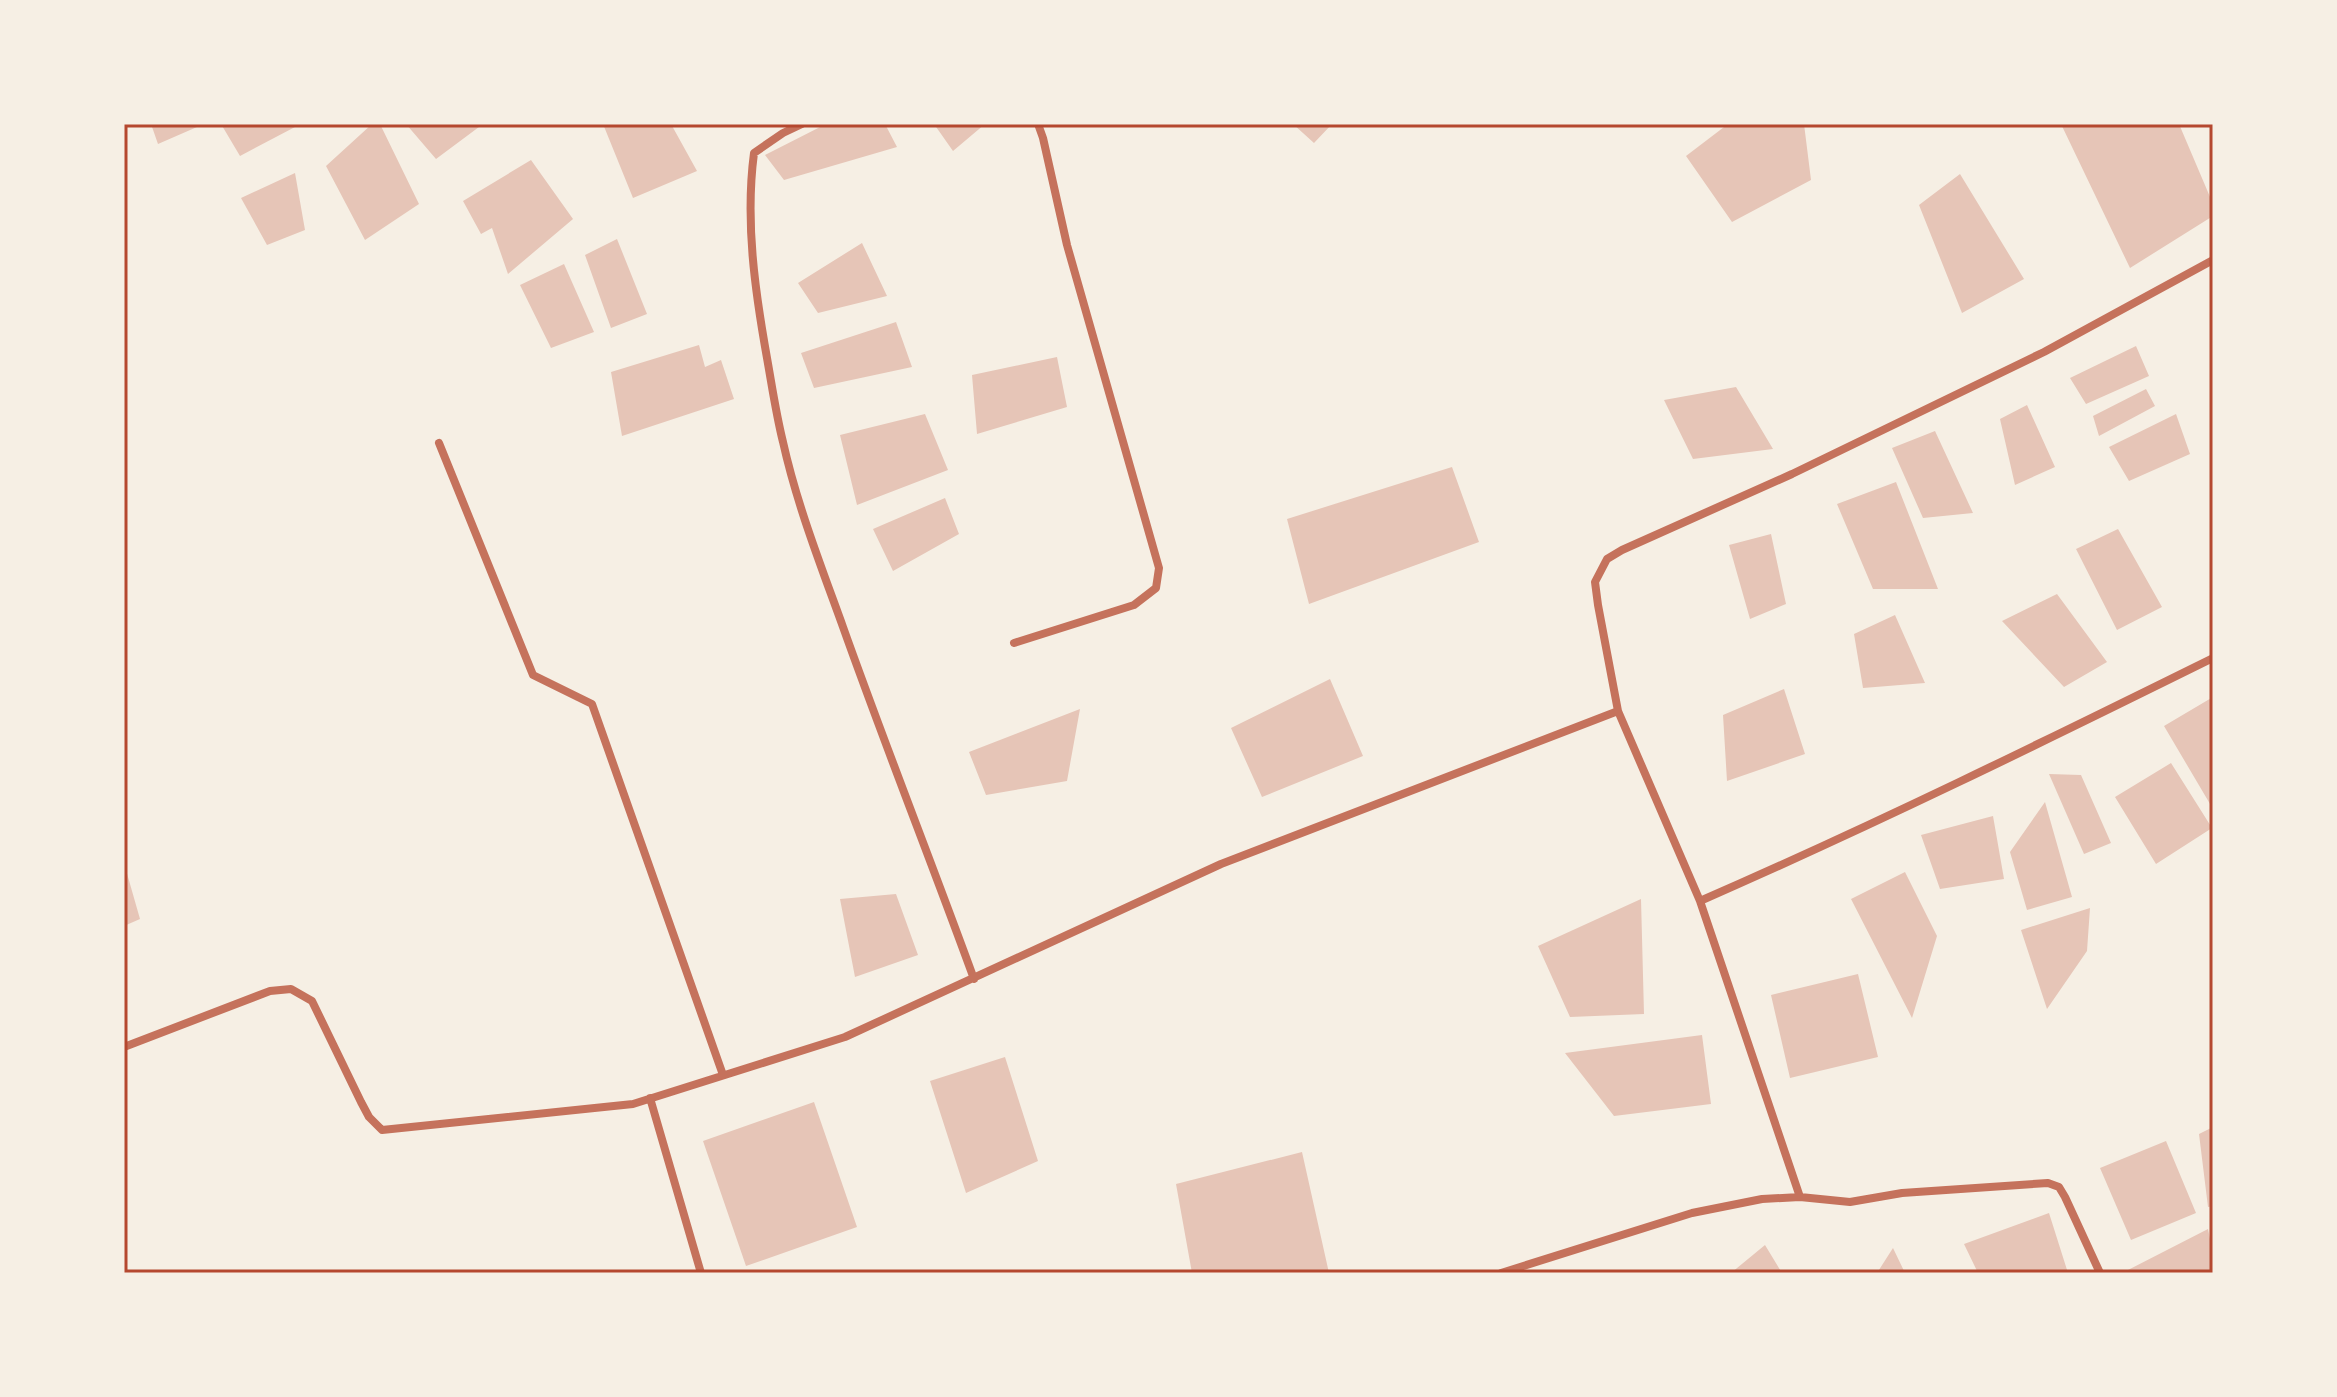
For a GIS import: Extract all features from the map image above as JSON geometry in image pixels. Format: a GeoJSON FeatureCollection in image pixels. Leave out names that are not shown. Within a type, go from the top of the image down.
{"type":"FeatureCollection","features":[{"type":"Feature","properties":{"kind":"street"},"geometry":{"type":"LineString","coordinates":[[802,124],[754,153],[750,187],[759,315],[783,443],[815,549],[974,979]]}},
{"type":"Feature","properties":{"kind":"street"},"geometry":{"type":"LineString","coordinates":[[1014,643],[1134,605],[1156,588],[1159,568],[1067,245],[1038,124]]}},
{"type":"Feature","properties":{"kind":"street"},"geometry":{"type":"LineString","coordinates":[[1800,1197],[1700,901],[1618,711],[1595,582],[1607,559],[1622,550],[1792,474],[2044,352],[2213,260]]}},
{"type":"Feature","properties":{"kind":"street"},"geometry":{"type":"LineString","coordinates":[[439,443],[533,675],[592,704],[723,1075]]}},
{"type":"Feature","properties":{"kind":"street"},"geometry":{"type":"LineString","coordinates":[[1700,901],[1806,854],[2213,658]]}},
{"type":"Feature","properties":{"kind":"street"},"geometry":{"type":"LineString","coordinates":[[124,1047],[270,991],[291,989],[312,1001],[365,1110],[382,1130],[633,1104],[845,1037],[1221,864],[1618,711]]}},
{"type":"Feature","properties":{"kind":"street"},"geometry":{"type":"LineString","coordinates":[[650,1098],[701,1273]]}},
{"type":"Feature","properties":{"kind":"street"},"geometry":{"type":"LineString","coordinates":[[1501,1273],[1692,1213],[1762,1199],[1800,1197],[1850,1202],[1902,1193],[2048,1183],[2059,1187],[2065,1197],[2100,1273]]}},
{"type":"Feature","properties":{"kind":"building"},"geometry":{"type":"Polygon","coordinates":[[[151,124],[196,124],[197,127],[158,144],[151,124]]]}},
{"type":"Feature","properties":{"kind":"building"},"geometry":{"type":"Polygon","coordinates":[[[221,124],[293,124],[295,127],[240,156],[221,124]]]}},
{"type":"Feature","properties":{"kind":"building"},"geometry":{"type":"Polygon","coordinates":[[[372,124],[380,124],[419,204],[365,240],[326,166],[372,124]]]}},
{"type":"Feature","properties":{"kind":"building"},"geometry":{"type":"Polygon","coordinates":[[[406,124],[483,124],[436,159],[406,124]]]}},
{"type":"Feature","properties":{"kind":"building"},"geometry":{"type":"Polygon","coordinates":[[[603,124],[671,124],[697,171],[633,198],[603,124]]]}},
{"type":"Feature","properties":{"kind":"building"},"geometry":{"type":"Polygon","coordinates":[[[826,124],[885,124],[897,147],[784,180],[765,155],[826,124]]]}},
{"type":"Feature","properties":{"kind":"building"},"geometry":{"type":"Polygon","coordinates":[[[934,124],[985,124],[953,151],[934,124]]]}},
{"type":"Feature","properties":{"kind":"building"},"geometry":{"type":"Polygon","coordinates":[[[1293,124],[1332,124],[1314,143],[1293,124]]]}},
{"type":"Feature","properties":{"kind":"building"},"geometry":{"type":"Polygon","coordinates":[[[1728,124],[1804,124],[1811,180],[1732,222],[1686,156],[1728,124]]]}},
{"type":"Feature","properties":{"kind":"building"},"geometry":{"type":"Polygon","coordinates":[[[2061,124],[2179,124],[2213,204],[2213,216],[2130,268],[2061,124]]]}},
{"type":"Feature","properties":{"kind":"building"},"geometry":{"type":"Polygon","coordinates":[[[531,160],[573,219],[508,274],[492,228],[481,234],[463,201],[531,160]]]}},
{"type":"Feature","properties":{"kind":"building"},"geometry":{"type":"Polygon","coordinates":[[[295,173],[305,230],[267,245],[241,198],[295,173]]]}},
{"type":"Feature","properties":{"kind":"building"},"geometry":{"type":"Polygon","coordinates":[[[1960,174],[2024,279],[1962,313],[1919,205],[1960,174]]]}},
{"type":"Feature","properties":{"kind":"building"},"geometry":{"type":"Polygon","coordinates":[[[617,239],[647,314],[611,328],[585,255],[617,239]]]}},
{"type":"Feature","properties":{"kind":"building"},"geometry":{"type":"Polygon","coordinates":[[[862,243],[887,296],[818,313],[798,283],[862,243]]]}},
{"type":"Feature","properties":{"kind":"building"},"geometry":{"type":"Polygon","coordinates":[[[564,264],[594,332],[551,348],[520,285],[564,264]]]}},
{"type":"Feature","properties":{"kind":"building"},"geometry":{"type":"Polygon","coordinates":[[[896,322],[912,367],[814,388],[801,353],[896,322]]]}},
{"type":"Feature","properties":{"kind":"building"},"geometry":{"type":"Polygon","coordinates":[[[699,345],[705,367],[721,360],[734,399],[622,436],[611,372],[699,345]]]}},
{"type":"Feature","properties":{"kind":"building"},"geometry":{"type":"Polygon","coordinates":[[[2136,346],[2149,376],[2086,404],[2070,378],[2136,346]]]}},
{"type":"Feature","properties":{"kind":"building"},"geometry":{"type":"Polygon","coordinates":[[[1057,357],[1067,407],[977,434],[972,375],[1057,357]]]}},
{"type":"Feature","properties":{"kind":"building"},"geometry":{"type":"Polygon","coordinates":[[[1736,387],[1773,449],[1693,459],[1664,400],[1736,387]]]}},
{"type":"Feature","properties":{"kind":"building"},"geometry":{"type":"Polygon","coordinates":[[[2146,389],[2155,406],[2099,436],[2093,416],[2146,389]]]}},
{"type":"Feature","properties":{"kind":"building"},"geometry":{"type":"Polygon","coordinates":[[[2027,405],[2055,467],[2015,485],[2000,419],[2027,405]]]}},
{"type":"Feature","properties":{"kind":"building"},"geometry":{"type":"Polygon","coordinates":[[[925,414],[948,470],[857,505],[840,435],[925,414]]]}},
{"type":"Feature","properties":{"kind":"building"},"geometry":{"type":"Polygon","coordinates":[[[2176,414],[2190,454],[2129,481],[2109,447],[2176,414]]]}},
{"type":"Feature","properties":{"kind":"building"},"geometry":{"type":"Polygon","coordinates":[[[1935,431],[1973,513],[1923,518],[1892,448],[1935,431]]]}},
{"type":"Feature","properties":{"kind":"building"},"geometry":{"type":"Polygon","coordinates":[[[1452,467],[1479,542],[1309,604],[1287,519],[1452,467]]]}},
{"type":"Feature","properties":{"kind":"building"},"geometry":{"type":"Polygon","coordinates":[[[1896,482],[1938,589],[1873,589],[1837,504],[1896,482]]]}},
{"type":"Feature","properties":{"kind":"building"},"geometry":{"type":"Polygon","coordinates":[[[945,498],[959,534],[893,571],[873,529],[945,498]]]}},
{"type":"Feature","properties":{"kind":"building"},"geometry":{"type":"Polygon","coordinates":[[[2118,529],[2162,607],[2117,630],[2076,549],[2118,529]]]}},
{"type":"Feature","properties":{"kind":"building"},"geometry":{"type":"Polygon","coordinates":[[[1771,534],[1786,604],[1750,619],[1729,545],[1771,534]]]}},
{"type":"Feature","properties":{"kind":"building"},"geometry":{"type":"Polygon","coordinates":[[[2057,594],[2107,662],[2064,687],[2002,621],[2057,594]]]}},
{"type":"Feature","properties":{"kind":"building"},"geometry":{"type":"Polygon","coordinates":[[[1895,615],[1925,683],[1863,688],[1854,634],[1895,615]]]}},
{"type":"Feature","properties":{"kind":"building"},"geometry":{"type":"Polygon","coordinates":[[[1330,679],[1363,756],[1262,797],[1231,728],[1330,679]]]}},
{"type":"Feature","properties":{"kind":"building"},"geometry":{"type":"Polygon","coordinates":[[[1784,689],[1805,754],[1727,781],[1723,715],[1784,689]]]}},
{"type":"Feature","properties":{"kind":"building"},"geometry":{"type":"Polygon","coordinates":[[[2213,697],[2213,809],[2164,726],[2213,697]]]}},
{"type":"Feature","properties":{"kind":"building"},"geometry":{"type":"Polygon","coordinates":[[[1080,709],[1067,781],[986,795],[969,752],[1080,709]]]}},
{"type":"Feature","properties":{"kind":"building"},"geometry":{"type":"Polygon","coordinates":[[[2171,763],[2212,828],[2156,864],[2115,797],[2171,763]]]}},
{"type":"Feature","properties":{"kind":"building"},"geometry":{"type":"Polygon","coordinates":[[[2049,774],[2081,775],[2111,843],[2084,854],[2049,774]]]}},
{"type":"Feature","properties":{"kind":"building"},"geometry":{"type":"Polygon","coordinates":[[[2045,802],[2072,897],[2027,910],[2010,852],[2045,802]]]}},
{"type":"Feature","properties":{"kind":"building"},"geometry":{"type":"Polygon","coordinates":[[[1993,816],[2004,879],[1940,889],[1921,835],[1993,816]]]}},
{"type":"Feature","properties":{"kind":"building"},"geometry":{"type":"Polygon","coordinates":[[[124,863],[140,919],[124,926],[124,863]]]}},
{"type":"Feature","properties":{"kind":"building"},"geometry":{"type":"Polygon","coordinates":[[[1905,872],[1937,936],[1912,1018],[1851,899],[1905,872]]]}},
{"type":"Feature","properties":{"kind":"building"},"geometry":{"type":"Polygon","coordinates":[[[896,894],[918,955],[855,977],[840,899],[896,894]]]}},
{"type":"Feature","properties":{"kind":"building"},"geometry":{"type":"Polygon","coordinates":[[[1641,899],[1644,1014],[1570,1017],[1538,946],[1641,899]]]}},
{"type":"Feature","properties":{"kind":"building"},"geometry":{"type":"Polygon","coordinates":[[[2090,908],[2087,951],[2047,1009],[2021,930],[2090,908]]]}},
{"type":"Feature","properties":{"kind":"building"},"geometry":{"type":"Polygon","coordinates":[[[1858,974],[1878,1057],[1790,1078],[1771,995],[1858,974]]]}},
{"type":"Feature","properties":{"kind":"building"},"geometry":{"type":"Polygon","coordinates":[[[1702,1035],[1711,1104],[1614,1116],[1565,1053],[1702,1035]]]}},
{"type":"Feature","properties":{"kind":"building"},"geometry":{"type":"Polygon","coordinates":[[[1005,1057],[1038,1161],[966,1193],[930,1081],[1005,1057]]]}},
{"type":"Feature","properties":{"kind":"building"},"geometry":{"type":"Polygon","coordinates":[[[814,1102],[857,1227],[746,1266],[703,1141],[814,1102]]]}},
{"type":"Feature","properties":{"kind":"building"},"geometry":{"type":"Polygon","coordinates":[[[2213,1127],[2213,1206],[2208,1207],[2199,1134],[2213,1127]]]}},
{"type":"Feature","properties":{"kind":"building"},"geometry":{"type":"Polygon","coordinates":[[[2166,1141],[2196,1213],[2131,1240],[2100,1168],[2166,1141]]]}},
{"type":"Feature","properties":{"kind":"building"},"geometry":{"type":"Polygon","coordinates":[[[1302,1152],[1329,1273],[1192,1273],[1176,1184],[1302,1152]]]}},
{"type":"Feature","properties":{"kind":"building"},"geometry":{"type":"Polygon","coordinates":[[[2049,1213],[2068,1273],[1978,1273],[1964,1244],[2049,1213]]]}},
{"type":"Feature","properties":{"kind":"building"},"geometry":{"type":"Polygon","coordinates":[[[2208,1229],[2213,1273],[2127,1273],[2126,1271],[2208,1229]]]}},
{"type":"Feature","properties":{"kind":"building"},"geometry":{"type":"Polygon","coordinates":[[[1765,1245],[1782,1273],[1731,1273],[1765,1245]]]}},
{"type":"Feature","properties":{"kind":"building"},"geometry":{"type":"Polygon","coordinates":[[[1893,1248],[1905,1273],[1877,1273],[1893,1248]]]}}]}
